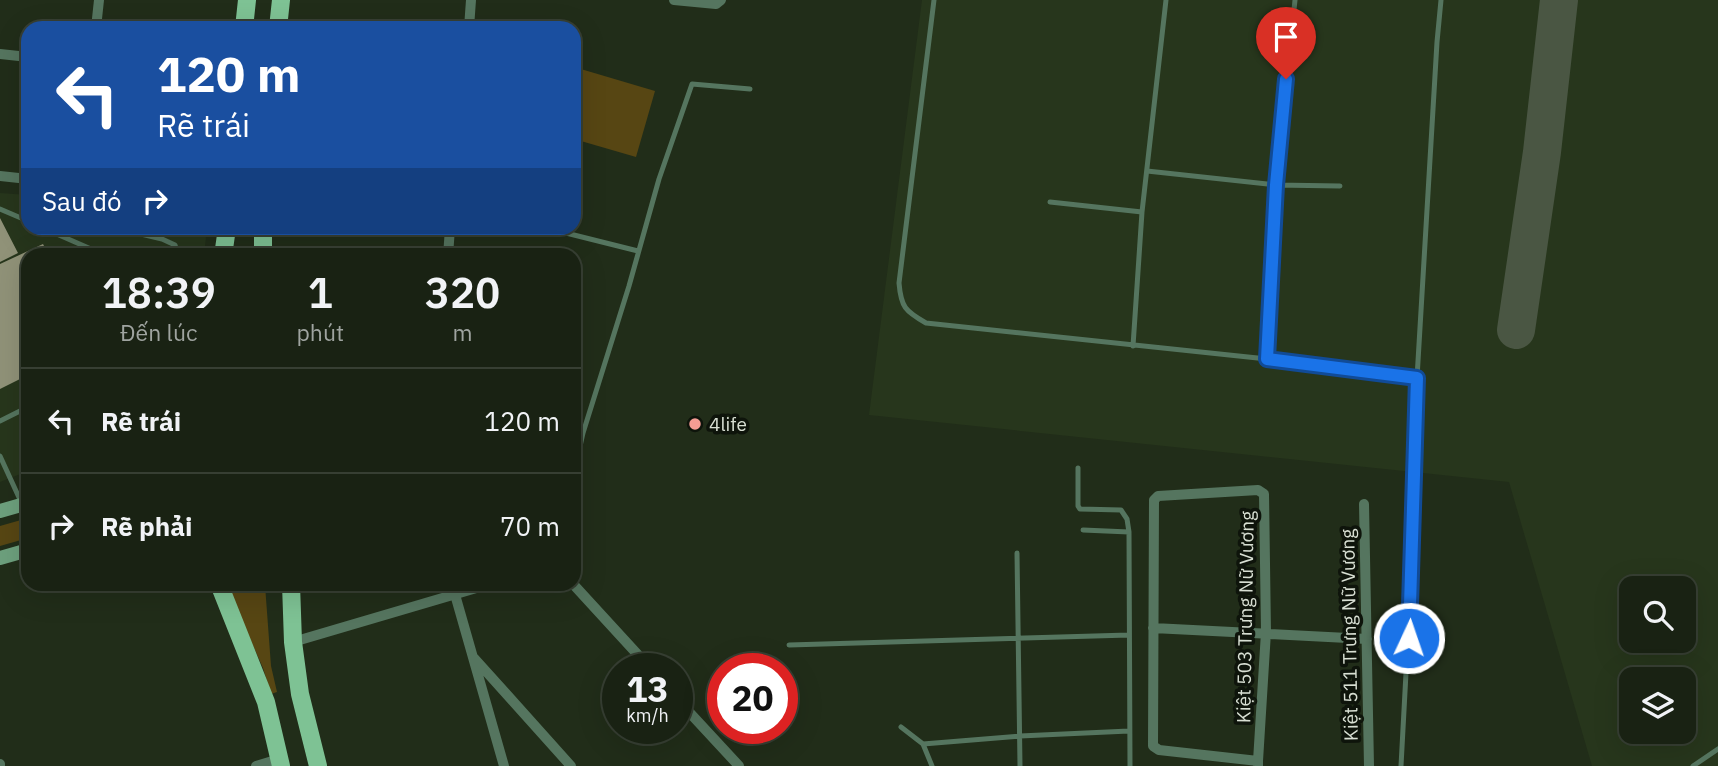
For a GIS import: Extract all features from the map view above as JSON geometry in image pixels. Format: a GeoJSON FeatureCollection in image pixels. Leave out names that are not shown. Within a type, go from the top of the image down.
{"type":"FeatureCollection","features":[{"type":"Feature","properties":{"kind":"main road"},"geometry":{"type":"LineString","coordinates":[[245,21],[247,0]]}},
{"type":"Feature","properties":{"kind":"main road"},"geometry":{"type":"LineString","coordinates":[[279,21],[281,0]]}},
{"type":"Feature","properties":{"kind":"main road"},"geometry":{"type":"LineString","coordinates":[[222,591],[266,702],[280,762]]}},
{"type":"Feature","properties":{"kind":"main road"},"geometry":{"type":"LineString","coordinates":[[291,591],[293,642],[300,694],[318,766]]}},
{"type":"Feature","properties":{"kind":"street"},"geometry":{"type":"LineString","coordinates":[[97,21],[99,0]]}},
{"type":"Feature","properties":{"kind":"street"},"geometry":{"type":"LineString","coordinates":[[470,21],[471,0]]}},
{"type":"Feature","properties":{"kind":"street"},"geometry":{"type":"LineString","coordinates":[[674,0],[716,4],[721,0]]}},
{"type":"Feature","properties":{"kind":"street"},"geometry":{"type":"LineString","coordinates":[[0,54],[21,56]]}},
{"type":"Feature","properties":{"kind":"street"},"geometry":{"type":"LineString","coordinates":[[0,176],[21,178]]}},
{"type":"Feature","properties":{"kind":"street","name":"Kiệt 503 Trưng Nữ Vương"},"geometry":{"type":"LineString","coordinates":[[1153,628],[1154,500],[1158,495],[1262,491],[1266,632],[1258,764]]}},
{"type":"Feature","properties":{"kind":"street","name":"Kiệt 511 Trưng Nữ Vương"},"geometry":{"type":"LineString","coordinates":[[1364,503],[1369,766]]}},
{"type":"Feature","properties":{"kind":"street"},"geometry":{"type":"LineString","coordinates":[[0,511],[21,505]]}},
{"type":"Feature","properties":{"kind":"street"},"geometry":{"type":"LineString","coordinates":[[0,558],[21,552]]}},
{"type":"Feature","properties":{"kind":"street"},"geometry":{"type":"LineString","coordinates":[[293,642],[451,591]]}},
{"type":"Feature","properties":{"kind":"street"},"geometry":{"type":"LineString","coordinates":[[454,591],[504,766]]}},
{"type":"Feature","properties":{"kind":"street"},"geometry":{"type":"LineString","coordinates":[[579,591],[635,653]]}},
{"type":"Feature","properties":{"kind":"street"},"geometry":{"type":"LineString","coordinates":[[1258,764],[1159,750],[1153,746],[1153,628],[1367,639]]}},
{"type":"Feature","properties":{"kind":"street"},"geometry":{"type":"LineString","coordinates":[[470,653],[570,766]]}},
{"type":"Feature","properties":{"kind":"street"},"geometry":{"type":"LineString","coordinates":[[693,716],[739,766]]}},
{"type":"Feature","properties":{"kind":"street"},"geometry":{"type":"LineString","coordinates":[[256,766],[280,762]]}},
{"type":"Feature","properties":{"kind":"lane"},"geometry":{"type":"LineString","coordinates":[[934,0],[899,283],[901,302],[913,315],[926,323],[1267,359],[1417,378]]}},
{"type":"Feature","properties":{"kind":"lane"},"geometry":{"type":"LineString","coordinates":[[1133,346],[1142,212],[1166,0]]}},
{"type":"Feature","properties":{"kind":"lane"},"geometry":{"type":"LineString","coordinates":[[1267,359],[1276,185],[1295,0]]}},
{"type":"Feature","properties":{"kind":"lane"},"geometry":{"type":"LineString","coordinates":[[1401,766],[1413,543],[1417,378],[1441,0]]}},
{"type":"Feature","properties":{"kind":"lane"},"geometry":{"type":"LineString","coordinates":[[581,442],[659,179],[692,83],[750,89]]}},
{"type":"Feature","properties":{"kind":"lane"},"geometry":{"type":"LineString","coordinates":[[1147,171],[1276,185],[1340,187]]}},
{"type":"Feature","properties":{"kind":"lane"},"geometry":{"type":"LineString","coordinates":[[1050,202],[1142,212]]}},
{"type":"Feature","properties":{"kind":"lane"},"geometry":{"type":"LineString","coordinates":[[0,209],[21,218]]}},
{"type":"Feature","properties":{"kind":"lane"},"geometry":{"type":"LineString","coordinates":[[59,235],[89,248]]}},
{"type":"Feature","properties":{"kind":"lane"},"geometry":{"type":"LineString","coordinates":[[145,235],[162,239],[176,245],[177,248]]}},
{"type":"Feature","properties":{"kind":"lane"},"geometry":{"type":"LineString","coordinates":[[574,235],[638,251]]}},
{"type":"Feature","properties":{"kind":"lane"},"geometry":{"type":"LineString","coordinates":[[0,421],[21,410]]}},
{"type":"Feature","properties":{"kind":"lane"},"geometry":{"type":"LineString","coordinates":[[0,456],[21,496]]}},
{"type":"Feature","properties":{"kind":"lane"},"geometry":{"type":"LineString","coordinates":[[1079,468],[1080,509],[1121,510],[1127,519],[1130,766]]}},
{"type":"Feature","properties":{"kind":"lane"},"geometry":{"type":"LineString","coordinates":[[1083,530],[1129,532]]}},
{"type":"Feature","properties":{"kind":"lane"},"geometry":{"type":"LineString","coordinates":[[1017,553],[1020,766]]}},
{"type":"Feature","properties":{"kind":"lane"},"geometry":{"type":"LineString","coordinates":[[789,645],[1129,635]]}},
{"type":"Feature","properties":{"kind":"lane"},"geometry":{"type":"LineString","coordinates":[[901,727],[923,744],[932,766]]}},
{"type":"Feature","properties":{"kind":"lane"},"geometry":{"type":"LineString","coordinates":[[923,744],[1129,731]]}},
{"type":"Feature","properties":{"kind":"lane"},"geometry":{"type":"LineString","coordinates":[[1693,766],[1718,749]]}},
{"type":"Feature","properties":{"kind":"shaded area"},"geometry":{"type":"Polygon","coordinates":[[[922,0],[1718,0],[1718,766],[1592,766],[1509,482],[869,415],[922,0]]]}},
{"type":"Feature","properties":{"kind":"shaded area"},"geometry":{"type":"Polygon","coordinates":[[[581,69],[655,91],[636,157],[581,141],[581,69]]]}},
{"type":"Feature","properties":{"kind":"shaded area"},"geometry":{"type":"Polygon","coordinates":[[[0,193],[21,194],[21,235],[206,235],[205,248],[21,248],[21,474],[0,482],[0,193]]]}},
{"type":"Feature","properties":{"kind":"shaded area"},"geometry":{"type":"Polygon","coordinates":[[[21,520],[21,540],[0,546],[0,526],[21,520]]]}},
{"type":"Feature","properties":{"kind":"shaded area"},"geometry":{"type":"Polygon","coordinates":[[[229,591],[265,591],[271,666],[277,692],[271,694],[263,668],[229,591]]]}},
{"type":"Feature","properties":{"kind":"building"},"geometry":{"type":"Polygon","coordinates":[[[0,218],[18,253],[0,262],[0,218]]]}},
{"type":"Feature","properties":{"kind":"building"},"geometry":{"type":"Polygon","coordinates":[[[21,254],[21,378],[0,389],[0,264],[21,254]]]}},
{"type":"Feature","properties":{"kind":"taxiway"},"geometry":{"type":"LineString","coordinates":[[1516,330],[1542,152],[1559,0]]}},
{"type":"Feature","properties":{"kind":"place","name":"4life"},"geometry":{"type":"Point","coordinates":[695,424]}},
{"type":"Feature","properties":{"kind":"route"},"geometry":{"type":"LineString","coordinates":[[1286,79],[1276,185],[1267,359],[1417,378],[1409,638]]}}]}
